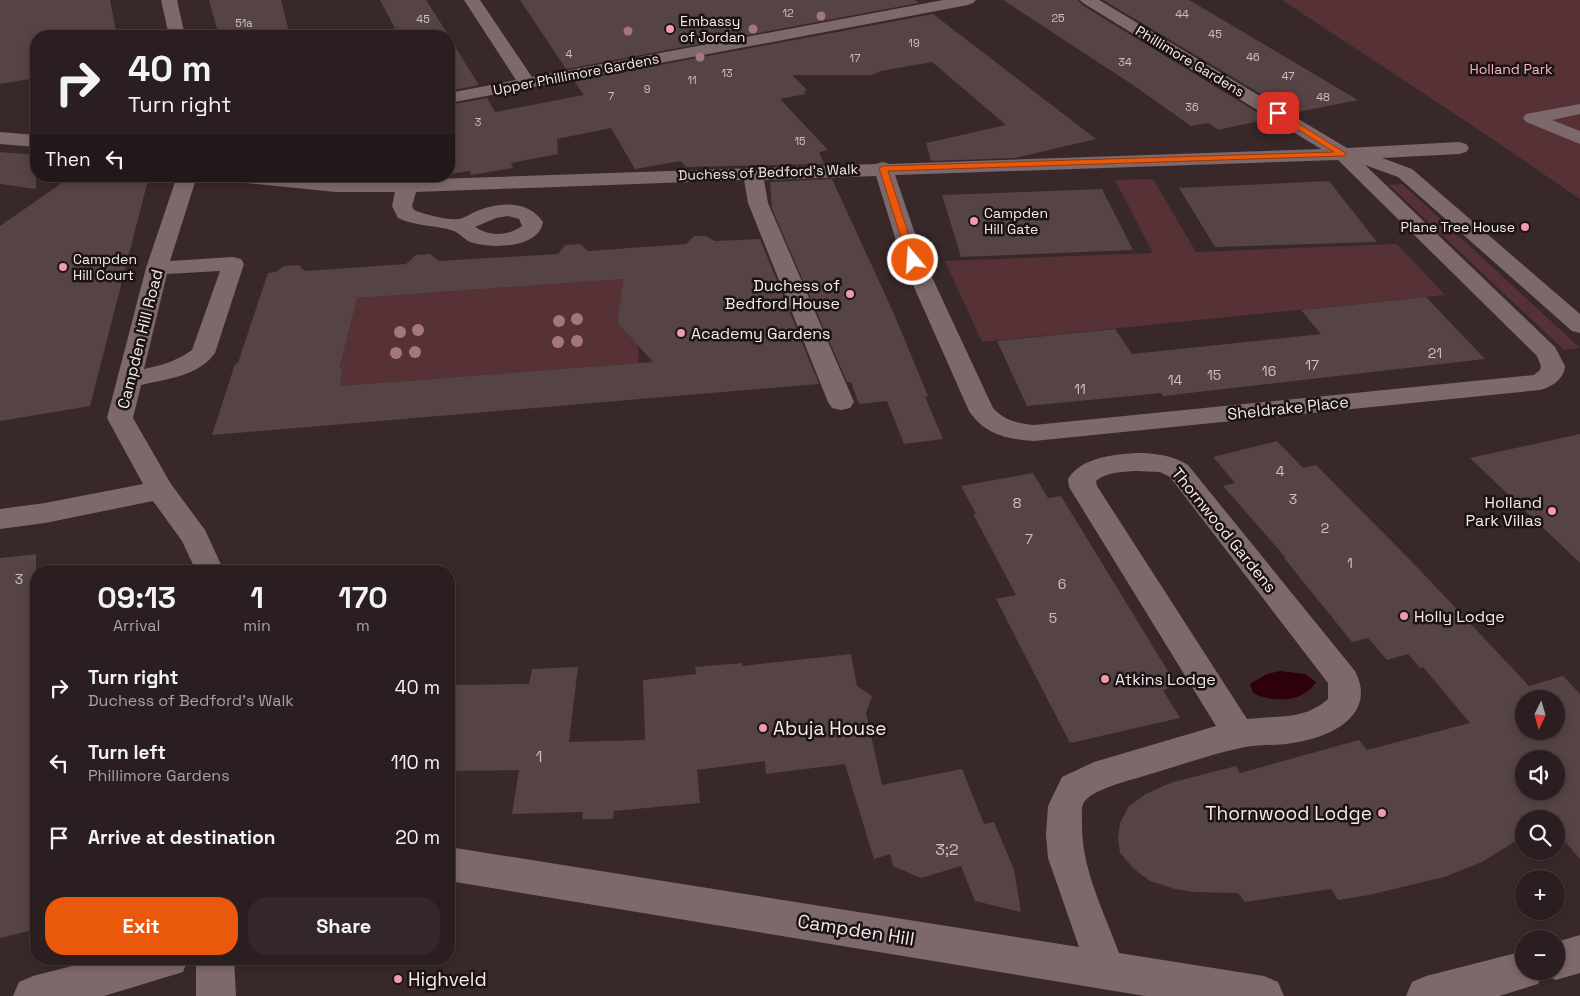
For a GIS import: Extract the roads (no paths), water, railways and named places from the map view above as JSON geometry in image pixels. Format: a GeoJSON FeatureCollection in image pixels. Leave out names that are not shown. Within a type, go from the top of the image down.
{"type":"FeatureCollection","features":[{"type":"Feature","properties":{"kind":"street"},"geometry":{"type":"LineString","coordinates":[[169,0],[176,30]]}},
{"type":"Feature","properties":{"kind":"street"},"geometry":{"type":"LineString","coordinates":[[472,0],[526,83]]}},
{"type":"Feature","properties":{"kind":"street","name":"Upper Phillimore Gardens"},"geometry":{"type":"LineString","coordinates":[[455,97],[968,0]]}},
{"type":"Feature","properties":{"kind":"street","name":"Phillimore Gardens"},"geometry":{"type":"LineString","coordinates":[[1088,0],[1343,154]]}},
{"type":"Feature","properties":{"kind":"street"},"geometry":{"type":"LineString","coordinates":[[1580,109],[1532,118],[1580,138]]}},
{"type":"Feature","properties":{"kind":"street"},"geometry":{"type":"LineString","coordinates":[[0,138],[30,140]]}},
{"type":"Feature","properties":{"kind":"street","name":"Duchess of Bedford's Walk"},"geometry":{"type":"LineString","coordinates":[[296,182],[336,186],[377,187],[883,168],[1343,154],[1459,148]]}},
{"type":"Feature","properties":{"kind":"street"},"geometry":{"type":"LineString","coordinates":[[1343,154],[1386,164],[1405,173],[1580,326]]}},
{"type":"Feature","properties":{"kind":"street","name":"Sheldrake Place"},"geometry":{"type":"LineString","coordinates":[[883,168],[919,274],[982,411],[998,427],[1014,432],[1034,433],[1540,382],[1550,377],[1554,369],[1554,362],[1547,352],[1343,154]]}},
{"type":"Feature","properties":{"kind":"street"},"geometry":{"type":"LineString","coordinates":[[753,173],[758,203],[842,402]]}},
{"type":"Feature","properties":{"kind":"street","name":"Campden Hill Road"},"geometry":{"type":"LineString","coordinates":[[186,182],[157,268],[120,418],[160,490],[194,537],[207,565]]}},
{"type":"Feature","properties":{"kind":"street","name":"Duchess of Bedford's Walk"},"geometry":{"type":"LineString","coordinates":[[364,182],[377,187]]}},
{"type":"Feature","properties":{"kind":"street"},"geometry":{"type":"LineString","coordinates":[[407,186],[402,206],[405,214],[417,219],[462,226]]}},
{"type":"Feature","properties":{"kind":"street"},"geometry":{"type":"LineString","coordinates":[[129,380],[176,369],[190,363],[203,353],[233,264],[157,268]]}},
{"type":"Feature","properties":{"kind":"street","name":"Thornwood Gardens"},"geometry":{"type":"LineString","coordinates":[[1106,970],[1066,858],[1064,834],[1065,806],[1074,788],[1094,776],[1239,734],[1266,730],[1287,730],[1306,727],[1322,721],[1333,716],[1344,704],[1344,680],[1179,470],[1171,464],[1155,460],[1134,462],[1090,472],[1082,480],[1083,487],[1239,734]]}},
{"type":"Feature","properties":{"kind":"street"},"geometry":{"type":"LineString","coordinates":[[0,519],[45,513],[160,490]]}},
{"type":"Feature","properties":{"kind":"street","name":"Campden Hill"},"geometry":{"type":"LineString","coordinates":[[455,865],[1264,996]]}},
{"type":"Feature","properties":{"kind":"street"},"geometry":{"type":"LineString","coordinates":[[33,996],[147,965]]}},
{"type":"Feature","properties":{"kind":"street"},"geometry":{"type":"LineString","coordinates":[[214,965],[216,996]]}},
{"type":"Feature","properties":{"kind":"street"},"geometry":{"type":"LineString","coordinates":[[1426,996],[1515,972]]}},
{"type":"Feature","properties":{"kind":"place","name":"Embassy of Jordan"},"geometry":{"type":"Point","coordinates":[670,29]}},
{"type":"Feature","properties":{"kind":"place","name":"Campden Hill Gate"},"geometry":{"type":"Point","coordinates":[974,221]}},
{"type":"Feature","properties":{"kind":"place","name":"Plane Tree House"},"geometry":{"type":"Point","coordinates":[1525,227]}},
{"type":"Feature","properties":{"kind":"place","name":"Campden Hill Court"},"geometry":{"type":"Point","coordinates":[63,267]}},
{"type":"Feature","properties":{"kind":"place","name":"Duchess of Bedford House"},"geometry":{"type":"Point","coordinates":[850,294]}},
{"type":"Feature","properties":{"kind":"place","name":"Academy Gardens"},"geometry":{"type":"Point","coordinates":[681,333]}},
{"type":"Feature","properties":{"kind":"place","name":"Holland Park Villas"},"geometry":{"type":"Point","coordinates":[1552,511]}},
{"type":"Feature","properties":{"kind":"place","name":"Holly Lodge"},"geometry":{"type":"Point","coordinates":[1404,616]}},
{"type":"Feature","properties":{"kind":"place","name":"Atkins Lodge"},"geometry":{"type":"Point","coordinates":[1105,679]}},
{"type":"Feature","properties":{"kind":"place","name":"Abuja House"},"geometry":{"type":"Point","coordinates":[763,728]}},
{"type":"Feature","properties":{"kind":"place","name":"Thornwood Lodge"},"geometry":{"type":"Point","coordinates":[1382,813]}},
{"type":"Feature","properties":{"kind":"place","name":"Highveld"},"geometry":{"type":"Point","coordinates":[398,979]}},
{"type":"Feature","properties":{"kind":"park label","name":"Holland Park"},"geometry":{"type":"Point","coordinates":[1511,69]}}]}
